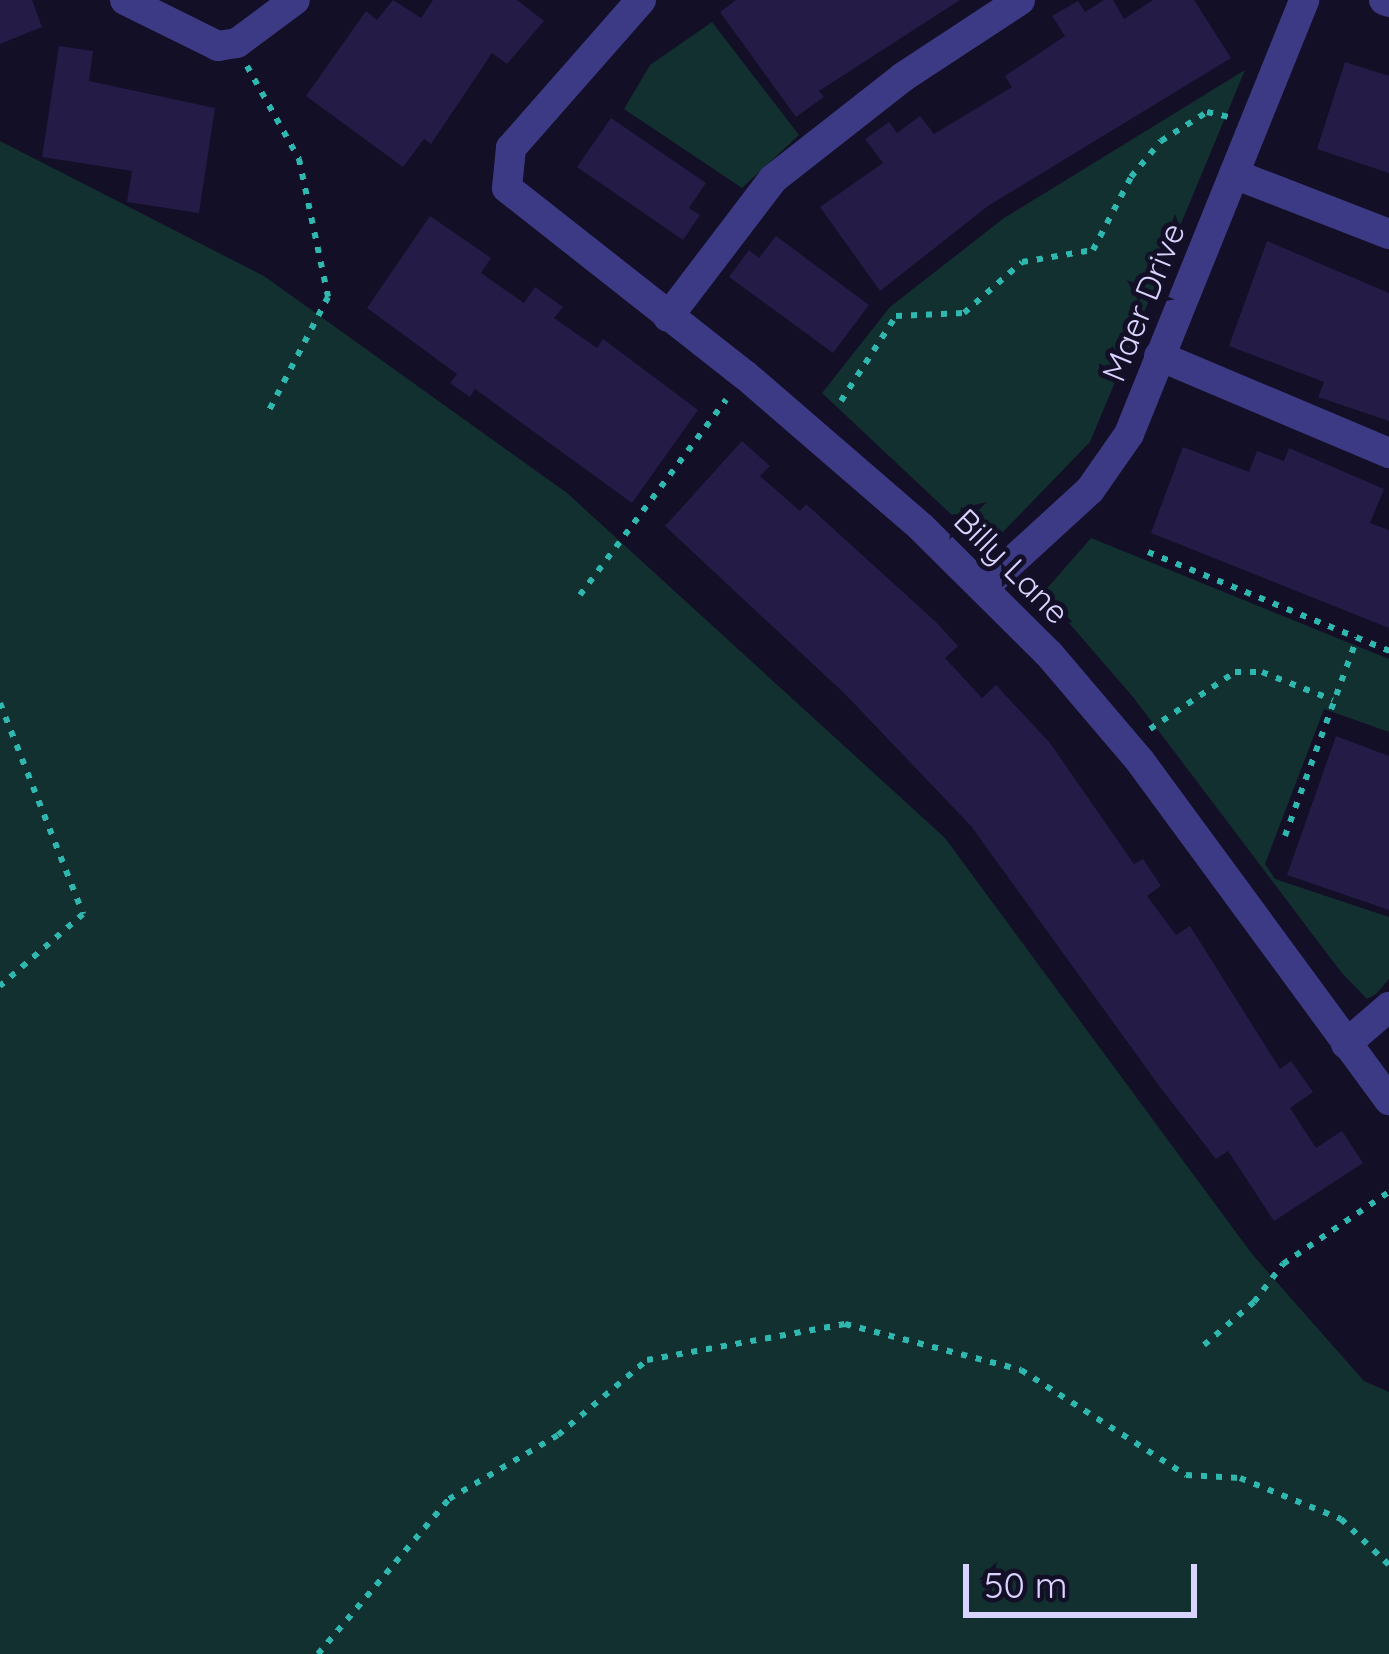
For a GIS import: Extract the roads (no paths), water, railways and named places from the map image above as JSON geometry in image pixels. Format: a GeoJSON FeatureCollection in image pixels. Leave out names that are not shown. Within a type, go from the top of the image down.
{"type":"FeatureCollection","features":[{"type":"Feature","properties":{"kind":"street"},"geometry":{"type":"LineString","coordinates":[[125,0],[200,39],[238,43],[295,0]]}},
{"type":"Feature","properties":{"kind":"street"},"geometry":{"type":"LineString","coordinates":[[668,317],[773,179],[903,77],[1020,0]]}},
{"type":"Feature","properties":{"kind":"street","name":"Maer Drive"},"geometry":{"type":"LineString","coordinates":[[983,588],[1090,490],[1129,434],[1304,0]]}},
{"type":"Feature","properties":{"kind":"street","name":"Billy Lane"},"geometry":{"type":"LineString","coordinates":[[624,4],[511,148],[504,167],[521,206],[797,419],[983,588],[1140,761],[1389,1100]]}},
{"type":"Feature","properties":{"kind":"street"},"geometry":{"type":"LineString","coordinates":[[1234,174],[1389,234]]}},
{"type":"Feature","properties":{"kind":"street"},"geometry":{"type":"LineString","coordinates":[[1159,356],[1389,454]]}},
{"type":"Feature","properties":{"kind":"street"},"geometry":{"type":"LineString","coordinates":[[1346,1044],[1389,1007]]}}]}
